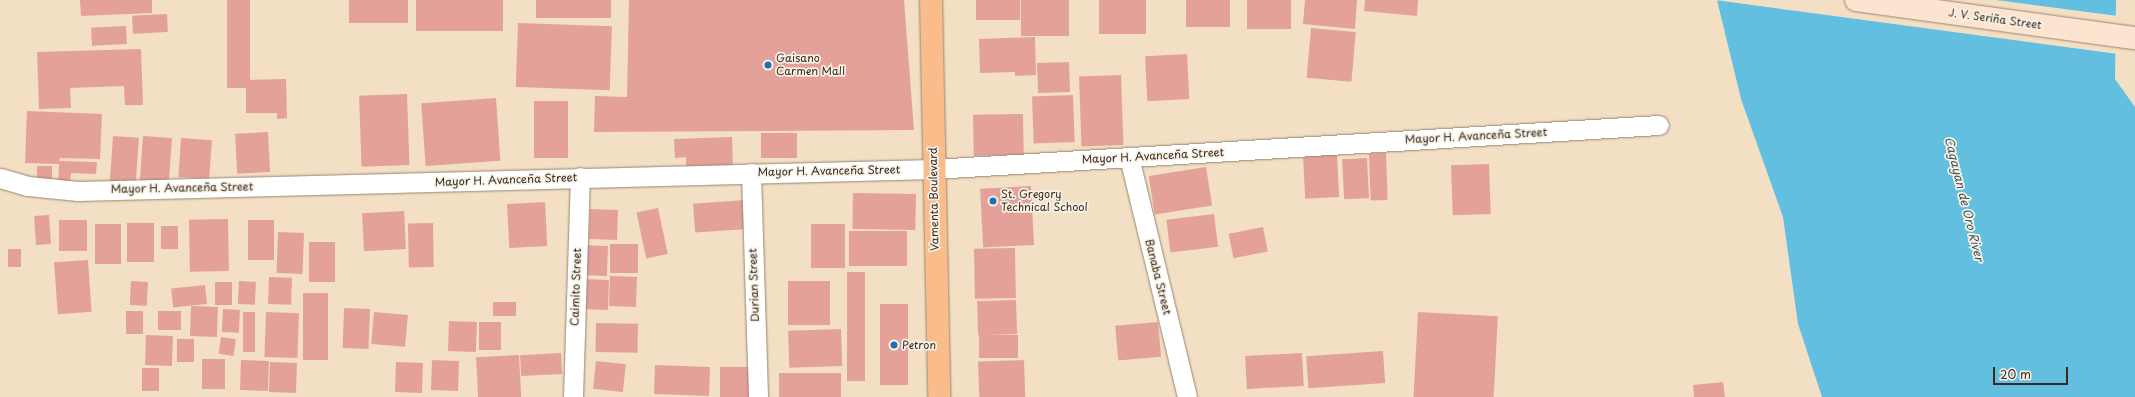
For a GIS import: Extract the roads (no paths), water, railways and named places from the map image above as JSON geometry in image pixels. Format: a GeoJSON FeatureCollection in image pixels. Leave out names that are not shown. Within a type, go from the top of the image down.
{"type":"FeatureCollection","features":[{"type":"Feature","properties":{"kind":"main road","name":"Vamenta Boulevard"},"geometry":{"type":"LineString","coordinates":[[931,0],[933,169],[939,397]]}},
{"type":"Feature","properties":{"kind":"main road","name":"J. V. Seriña Street"},"geometry":{"type":"LineString","coordinates":[[1856,0],[2135,38]]}},
{"type":"Feature","properties":{"kind":"street","name":"Mayor H. Avanceña Street"},"geometry":{"type":"LineString","coordinates":[[0,178],[28,186],[78,191],[933,169],[1659,125]]}},
{"type":"Feature","properties":{"kind":"street","name":"Banaba Street"},"geometry":{"type":"LineString","coordinates":[[1129,157],[1187,397]]}},
{"type":"Feature","properties":{"kind":"street","name":"Durian Street"},"geometry":{"type":"LineString","coordinates":[[751,173],[758,397]]}},
{"type":"Feature","properties":{"kind":"street","name":"Caimito Street"},"geometry":{"type":"LineString","coordinates":[[573,397],[580,178]]}},
{"type":"Feature","properties":{"kind":"water","name":"Cagayan de Oro River"},"geometry":{"type":"Polygon","coordinates":[[[1717,0],[2116,0],[2115,79],[2135,107],[2135,397],[1822,397],[1798,324],[1783,217],[1741,99],[1717,0]]]}},
{"type":"Feature","properties":{"kind":"place","name":"Gaisano Carmen Mall"},"geometry":{"type":"Point","coordinates":[768,65]}},
{"type":"Feature","properties":{"kind":"place","name":"St. Gregory Technical School"},"geometry":{"type":"Point","coordinates":[993,201]}},
{"type":"Feature","properties":{"kind":"place","name":"Petron"},"geometry":{"type":"Point","coordinates":[894,345]}}]}
